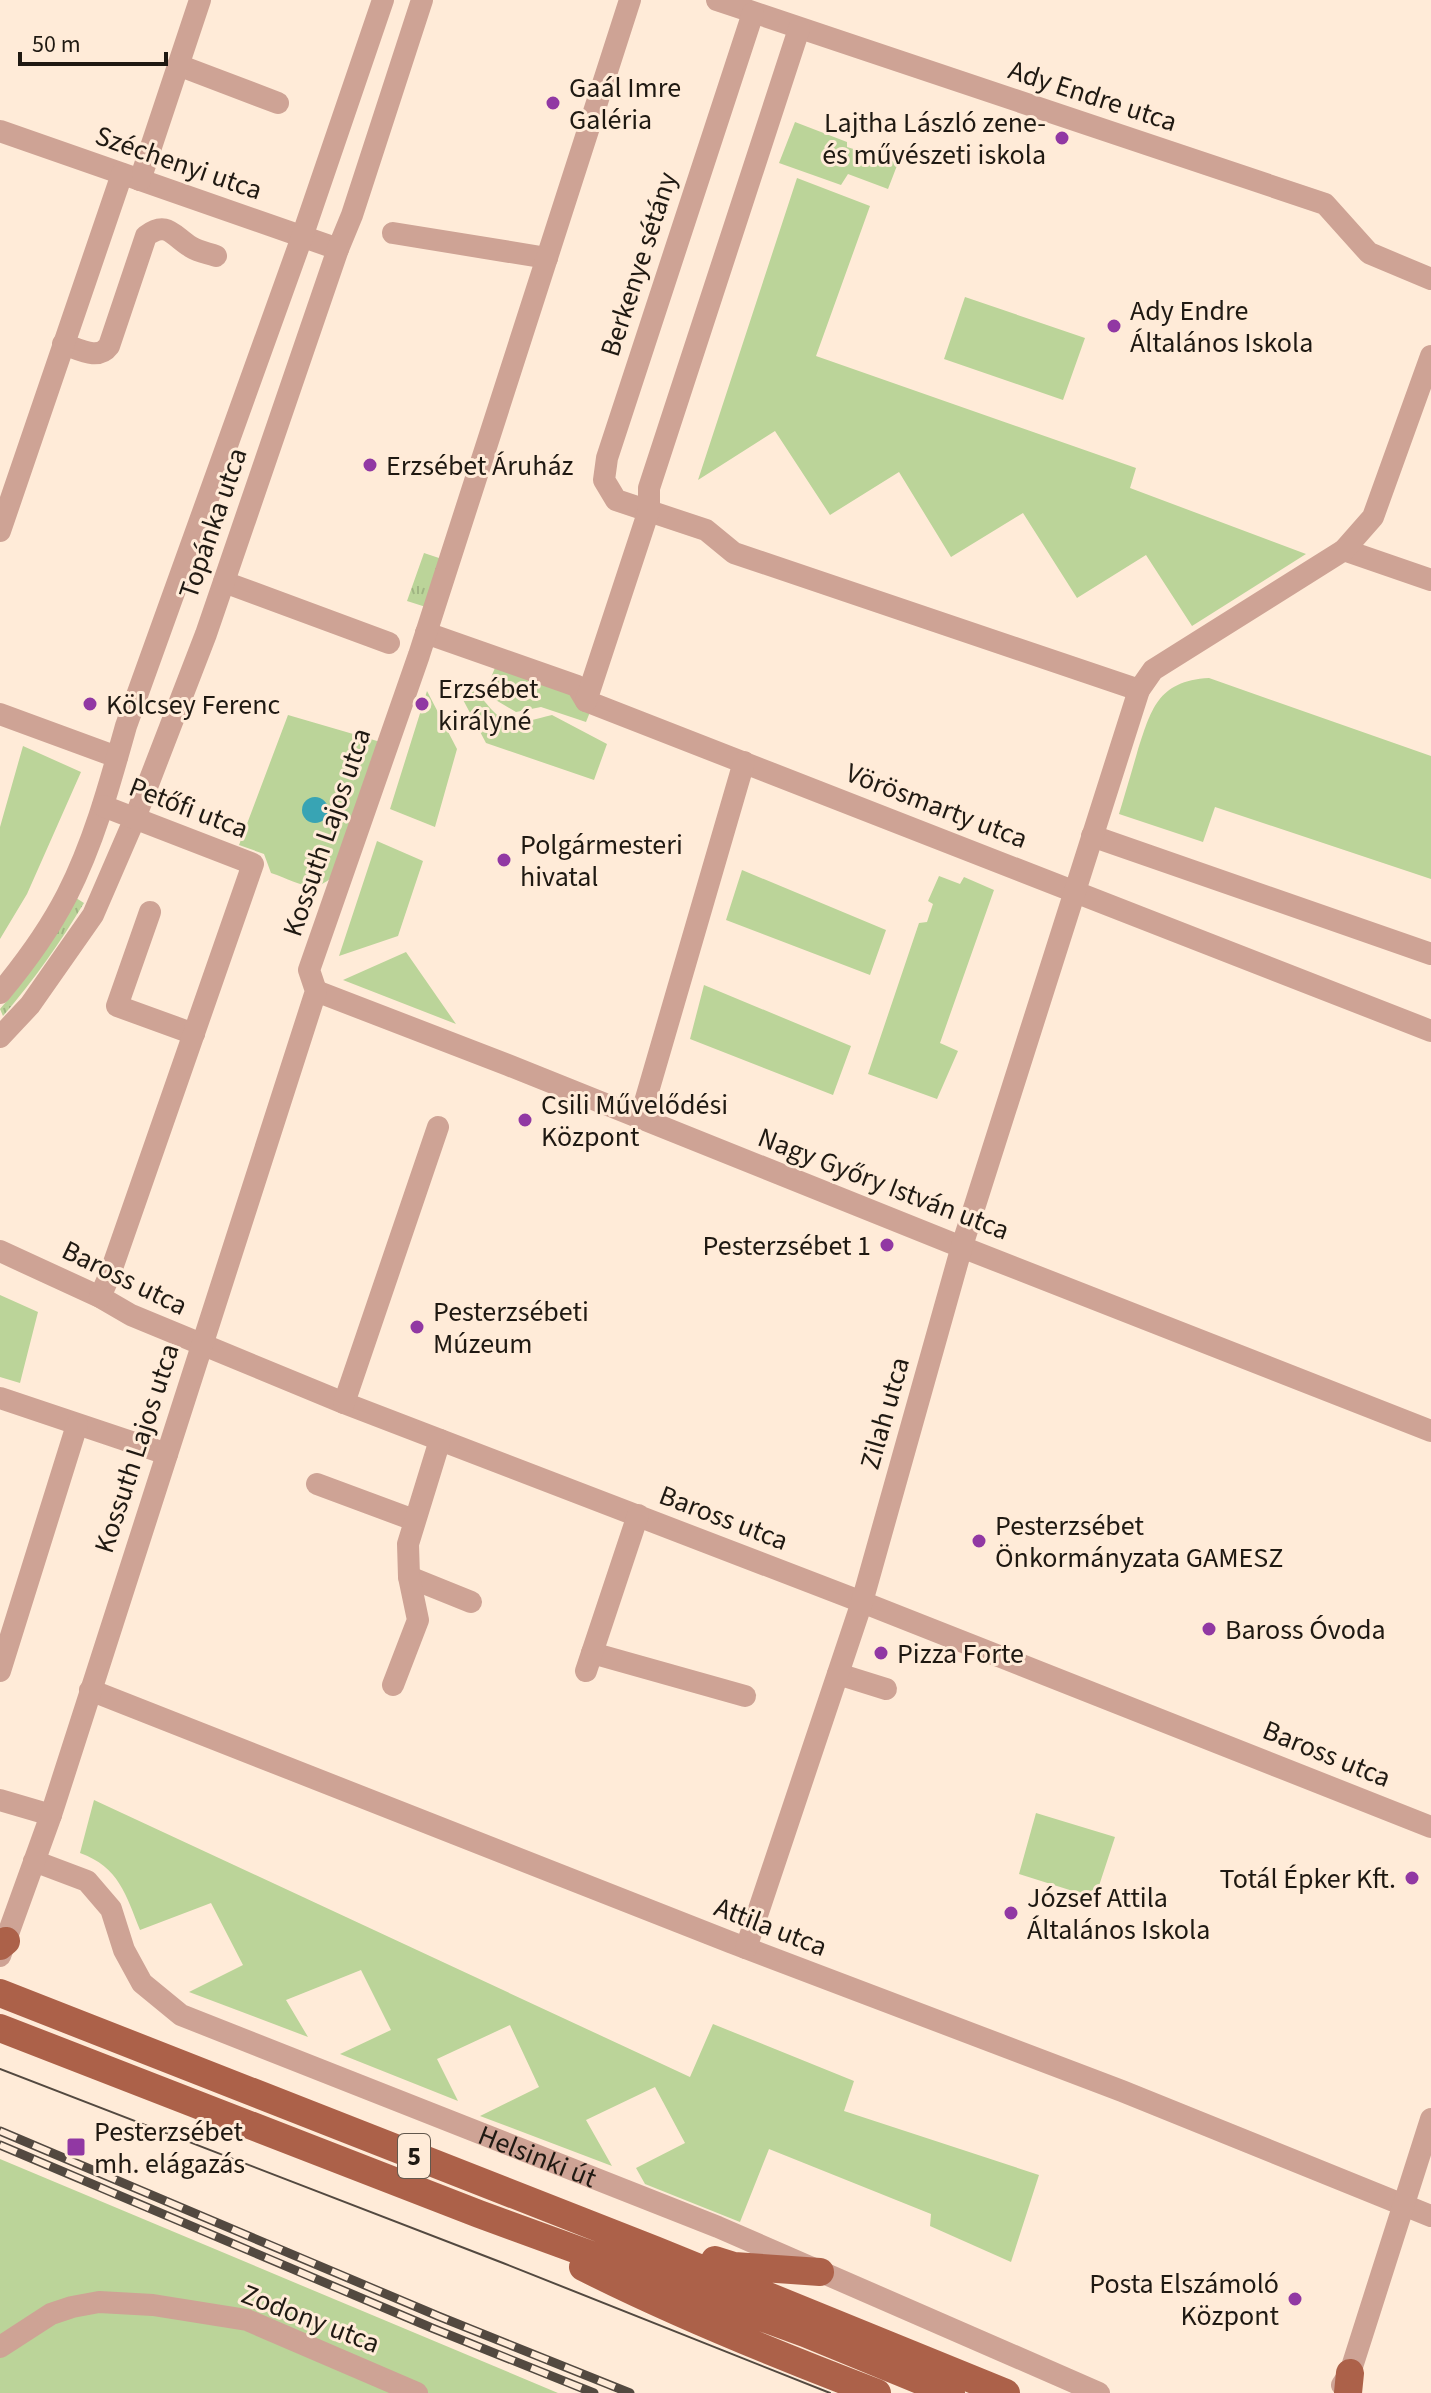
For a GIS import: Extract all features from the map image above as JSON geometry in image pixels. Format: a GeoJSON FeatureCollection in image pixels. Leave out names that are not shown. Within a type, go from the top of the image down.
{"type":"FeatureCollection","features":[{"type":"Feature","properties":{"kind":"main road","name":"Helsinki út"},"geometry":{"type":"LineString","coordinates":[[0,1993],[655,2250],[951,2393]]}},
{"type":"Feature","properties":{"kind":"main road","name":"Helsinki út"},"geometry":{"type":"LineString","coordinates":[[0,2028],[479,2214],[809,2323],[1006,2393]]}},
{"type":"Feature","properties":{"kind":"main road"},"geometry":{"type":"LineString","coordinates":[[479,2214],[638,2295],[877,2393]]}},
{"type":"Feature","properties":{"kind":"main road"},"geometry":{"type":"LineString","coordinates":[[655,2250],[734,2266],[820,2272]]}},
{"type":"Feature","properties":{"kind":"street"},"geometry":{"type":"LineString","coordinates":[[0,531],[63,344],[178,65],[200,0]]}},
{"type":"Feature","properties":{"kind":"street","name":"Topánka utca"},"geometry":{"type":"LineString","coordinates":[[0,993],[41,938],[67,894],[103,806],[126,726],[302,237],[383,0]]}},
{"type":"Feature","properties":{"kind":"street","name":"Topánka utca"},"geometry":{"type":"LineString","coordinates":[[0,1037],[30,1005],[93,915],[135,818],[224,582],[352,215],[422,0]]}},
{"type":"Feature","properties":{"kind":"street","name":"Kossuth Lajos utca"},"geometry":{"type":"LineString","coordinates":[[2,1948],[51,1815],[316,991],[309,970],[426,633],[630,0]]}},
{"type":"Feature","properties":{"kind":"street","name":"Ady Endre utca"},"geometry":{"type":"LineString","coordinates":[[717,0],[1325,204],[1369,253],[1431,279]]}},
{"type":"Feature","properties":{"kind":"street","name":"Berkenye sétány"},"geometry":{"type":"LineString","coordinates":[[753,13],[607,458],[604,480],[616,500],[706,530],[734,553],[1139,690]]}},
{"type":"Feature","properties":{"kind":"street"},"geometry":{"type":"LineString","coordinates":[[586,701],[649,510],[649,488],[799,29]]}},
{"type":"Feature","properties":{"kind":"street"},"geometry":{"type":"LineString","coordinates":[[178,65],[278,103]]}},
{"type":"Feature","properties":{"kind":"street","name":"Széchenyi utca"},"geometry":{"type":"LineString","coordinates":[[0,131],[338,249]]}},
{"type":"Feature","properties":{"kind":"street"},"geometry":{"type":"LineString","coordinates":[[63,344],[95,354],[104,352],[109,346],[146,236],[155,229],[164,229],[194,249],[216,256]]}},
{"type":"Feature","properties":{"kind":"street"},"geometry":{"type":"LineString","coordinates":[[393,233],[547,258]]}},
{"type":"Feature","properties":{"kind":"street"},"geometry":{"type":"LineString","coordinates":[[1139,690],[1153,670],[1344,550],[1373,517],[1431,356]]}},
{"type":"Feature","properties":{"kind":"street"},"geometry":{"type":"LineString","coordinates":[[1344,550],[1431,580]]}},
{"type":"Feature","properties":{"kind":"street"},"geometry":{"type":"LineString","coordinates":[[224,582],[389,643]]}},
{"type":"Feature","properties":{"kind":"street","name":"Vörösmarty utca"},"geometry":{"type":"LineString","coordinates":[[426,633],[577,686],[586,701],[1431,1031]]}},
{"type":"Feature","properties":{"kind":"street","name":"Zilah utca"},"geometry":{"type":"LineString","coordinates":[[746,1948],[862,1602],[962,1246],[1139,690]]}},
{"type":"Feature","properties":{"kind":"street","name":"Petőfi utca"},"geometry":{"type":"LineString","coordinates":[[0,714],[117,757]]}},
{"type":"Feature","properties":{"kind":"street"},"geometry":{"type":"LineString","coordinates":[[640,1119],[744,762]]}},
{"type":"Feature","properties":{"kind":"street","name":"Petőfi utca"},"geometry":{"type":"LineString","coordinates":[[103,806],[253,864],[194,1034]]}},
{"type":"Feature","properties":{"kind":"street"},"geometry":{"type":"LineString","coordinates":[[1092,836],[1430,954]]}},
{"type":"Feature","properties":{"kind":"street"},"geometry":{"type":"LineString","coordinates":[[100,1297],[194,1034],[117,1006],[150,912]]}},
{"type":"Feature","properties":{"kind":"street","name":"Nagy Győry István utca"},"geometry":{"type":"LineString","coordinates":[[316,991],[1431,1431]]}},
{"type":"Feature","properties":{"kind":"street"},"geometry":{"type":"LineString","coordinates":[[344,1403],[438,1127]]}},
{"type":"Feature","properties":{"kind":"street","name":"Baross utca"},"geometry":{"type":"LineString","coordinates":[[0,1251],[100,1297],[131,1315],[344,1403],[862,1602],[1431,1827]]}},
{"type":"Feature","properties":{"kind":"street"},"geometry":{"type":"LineString","coordinates":[[0,1398],[167,1454]]}},
{"type":"Feature","properties":{"kind":"street"},"geometry":{"type":"LineString","coordinates":[[0,1671],[77,1425]]}},
{"type":"Feature","properties":{"kind":"street"},"geometry":{"type":"LineString","coordinates":[[393,1685],[418,1620],[409,1577],[408,1544],[440,1440]]}},
{"type":"Feature","properties":{"kind":"street"},"geometry":{"type":"LineString","coordinates":[[317,1484],[414,1520]]}},
{"type":"Feature","properties":{"kind":"street"},"geometry":{"type":"LineString","coordinates":[[638,1515],[589,1662],[745,1696]]}},
{"type":"Feature","properties":{"kind":"street"},"geometry":{"type":"LineString","coordinates":[[409,1577],[471,1602]]}},
{"type":"Feature","properties":{"kind":"street"},"geometry":{"type":"LineString","coordinates":[[838,1674],[886,1689]]}},
{"type":"Feature","properties":{"kind":"street","name":"Attila utca"},"geometry":{"type":"LineString","coordinates":[[90,1690],[746,1948],[1122,2091],[1431,2216]]}},
{"type":"Feature","properties":{"kind":"street"},"geometry":{"type":"LineString","coordinates":[[0,1800],[51,1815]]}},
{"type":"Feature","properties":{"kind":"street","name":"Helsinki út"},"geometry":{"type":"LineString","coordinates":[[34,1861],[87,1881],[111,1909],[124,1950],[142,1983],[181,2015],[718,2227],[1099,2393]]}},
{"type":"Feature","properties":{"kind":"street"},"geometry":{"type":"LineString","coordinates":[[1345,2386],[1431,2119]]}},
{"type":"Feature","properties":{"kind":"street","name":"Zodony utca"},"geometry":{"type":"LineString","coordinates":[[0,2347],[51,2314],[72,2307],[99,2302],[153,2305],[247,2320],[417,2393]]}},
{"type":"Feature","properties":{"kind":"green space"},"geometry":{"type":"Polygon","coordinates":[[[795,122],[847,142],[847,147],[898,163],[888,189],[848,174],[841,185],[779,163],[795,122]]]}},
{"type":"Feature","properties":{"kind":"green space"},"geometry":{"type":"Polygon","coordinates":[[[797,178],[870,206],[816,356],[1136,468],[1130,488],[1306,554],[1192,626],[1146,555],[1077,598],[1023,513],[951,557],[899,472],[830,515],[775,431],[698,480],[797,178]]]}},
{"type":"Feature","properties":{"kind":"green space"},"geometry":{"type":"Polygon","coordinates":[[[965,297],[1085,338],[1063,400],[944,359],[965,297]]]}},
{"type":"Feature","properties":{"kind":"green space"},"geometry":{"type":"Polygon","coordinates":[[[424,553],[445,560],[429,608],[407,601],[424,553]]]}},
{"type":"Feature","properties":{"kind":"green space"},"geometry":{"type":"Polygon","coordinates":[[[499,658],[577,686],[590,712],[586,722],[541,707],[516,712],[494,699],[490,680],[499,658]]]}},
{"type":"Feature","properties":{"kind":"green space"},"geometry":{"type":"Polygon","coordinates":[[[1209,678],[1431,756],[1431,879],[1215,807],[1203,842],[1119,814],[1147,724],[1159,700],[1178,685],[1209,678]]]}},
{"type":"Feature","properties":{"kind":"green space"},"geometry":{"type":"Polygon","coordinates":[[[427,691],[457,749],[435,827],[390,809],[427,691]]]}},
{"type":"Feature","properties":{"kind":"green space"},"geometry":{"type":"Polygon","coordinates":[[[476,691],[494,712],[508,721],[525,722],[552,715],[607,744],[594,780],[486,743],[460,694],[476,691]]]}},
{"type":"Feature","properties":{"kind":"green space"},"geometry":{"type":"Polygon","coordinates":[[[288,715],[384,743],[336,873],[313,886],[271,873],[264,854],[239,845],[288,715]]]}},
{"type":"Feature","properties":{"kind":"green space"},"geometry":{"type":"Polygon","coordinates":[[[23,746],[81,772],[27,894],[0,939],[0,827],[23,746]]]}},
{"type":"Feature","properties":{"kind":"green space"},"geometry":{"type":"Polygon","coordinates":[[[377,841],[423,861],[398,936],[339,956],[377,841]]]}},
{"type":"Feature","properties":{"kind":"green space"},"geometry":{"type":"Polygon","coordinates":[[[742,870],[886,930],[870,975],[726,920],[742,870]]]}},
{"type":"Feature","properties":{"kind":"green space"},"geometry":{"type":"Polygon","coordinates":[[[939,876],[960,884],[964,877],[994,890],[940,1043],[958,1051],[937,1099],[868,1074],[919,923],[927,922],[933,904],[928,901],[939,876]]]}},
{"type":"Feature","properties":{"kind":"green space"},"geometry":{"type":"Polygon","coordinates":[[[76,898],[84,903],[75,918],[3,1016],[0,1009],[16,990],[76,898]]]}},
{"type":"Feature","properties":{"kind":"green space"},"geometry":{"type":"Polygon","coordinates":[[[406,952],[456,1024],[343,980],[406,952]]]}},
{"type":"Feature","properties":{"kind":"green space"},"geometry":{"type":"Polygon","coordinates":[[[704,985],[851,1046],[833,1095],[690,1039],[704,985]]]}},
{"type":"Feature","properties":{"kind":"green space"},"geometry":{"type":"Polygon","coordinates":[[[0,1295],[38,1312],[20,1383],[0,1377],[0,1295]]]}},
{"type":"Feature","properties":{"kind":"green space"},"geometry":{"type":"Polygon","coordinates":[[[94,1800],[690,2077],[713,2024],[854,2081],[844,2111],[1039,2175],[1011,2262],[930,2226],[931,2214],[769,2149],[740,2222],[645,2184],[636,2168],[685,2143],[655,2087],[586,2120],[612,2166],[480,2116],[539,2087],[510,2025],[437,2059],[458,2101],[340,2054],[391,2030],[361,1970],[286,2000],[308,2037],[189,1992],[243,1965],[211,1903],[140,1930],[125,1894],[112,1874],[80,1853],[94,1800]]]}},
{"type":"Feature","properties":{"kind":"green space"},"geometry":{"type":"Polygon","coordinates":[[[1036,1813],[1115,1837],[1095,1898],[1019,1874],[1036,1813]]]}},
{"type":"Feature","properties":{"kind":"green space"},"geometry":{"type":"Polygon","coordinates":[[[0,2159],[558,2393],[0,2393],[0,2159]]]}},
{"type":"Feature","properties":{"kind":"water"},"geometry":{"type":"Polygon","coordinates":[[[315,797],[324,801],[328,810],[324,819],[315,823],[306,819],[302,810],[306,801],[315,797]]]}},
{"type":"Feature","properties":{"kind":"tram line"},"geometry":{"type":"LineString","coordinates":[[0,2069],[830,2393]]}},
{"type":"Feature","properties":{"kind":"railway"},"geometry":{"type":"LineString","coordinates":[[0,2131],[438,2316],[630,2393]]}},
{"type":"Feature","properties":{"kind":"railway"},"geometry":{"type":"LineString","coordinates":[[0,2145],[432,2328],[594,2393]]}},
{"type":"Feature","properties":{"kind":"place","name":"Gaál Imre Galéria"},"geometry":{"type":"Point","coordinates":[553,103]}},
{"type":"Feature","properties":{"kind":"place","name":"Lajtha László zene- és művészeti iskola"},"geometry":{"type":"Point","coordinates":[1062,138]}},
{"type":"Feature","properties":{"kind":"place","name":"Ady Endre Általános Iskola"},"geometry":{"type":"Point","coordinates":[1114,326]}},
{"type":"Feature","properties":{"kind":"place","name":"Erzsébet Áruház"},"geometry":{"type":"Point","coordinates":[370,465]}},
{"type":"Feature","properties":{"kind":"place","name":"Kölcsey Ferenc"},"geometry":{"type":"Point","coordinates":[90,704]}},
{"type":"Feature","properties":{"kind":"place","name":"Erzsébet királyné"},"geometry":{"type":"Point","coordinates":[422,704]}},
{"type":"Feature","properties":{"kind":"place","name":"Polgármesteri hivatal"},"geometry":{"type":"Point","coordinates":[504,860]}},
{"type":"Feature","properties":{"kind":"place","name":"Csili Művelődési Központ"},"geometry":{"type":"Point","coordinates":[525,1120]}},
{"type":"Feature","properties":{"kind":"place","name":"Pesterzsébet 1"},"geometry":{"type":"Point","coordinates":[887,1245]}},
{"type":"Feature","properties":{"kind":"place","name":"Pesterzsébeti Múzeum"},"geometry":{"type":"Point","coordinates":[417,1327]}},
{"type":"Feature","properties":{"kind":"place","name":"Pesterzsébet Önkormányzata GAMESZ"},"geometry":{"type":"Point","coordinates":[979,1541]}},
{"type":"Feature","properties":{"kind":"place","name":"Baross Óvoda"},"geometry":{"type":"Point","coordinates":[1209,1629]}},
{"type":"Feature","properties":{"kind":"place","name":"Pizza Forte"},"geometry":{"type":"Point","coordinates":[881,1653]}},
{"type":"Feature","properties":{"kind":"place","name":"Totál Épker Kft."},"geometry":{"type":"Point","coordinates":[1412,1878]}},
{"type":"Feature","properties":{"kind":"place","name":"József Attila Általános Iskola"},"geometry":{"type":"Point","coordinates":[1011,1913]}},
{"type":"Feature","properties":{"kind":"place","name":"Pesterzsébet mh. elágazás"},"geometry":{"type":"Point","coordinates":[76,2147]}},
{"type":"Feature","properties":{"kind":"place","name":"Posta Elszámoló Központ"},"geometry":{"type":"Point","coordinates":[1295,2299]}}]}
